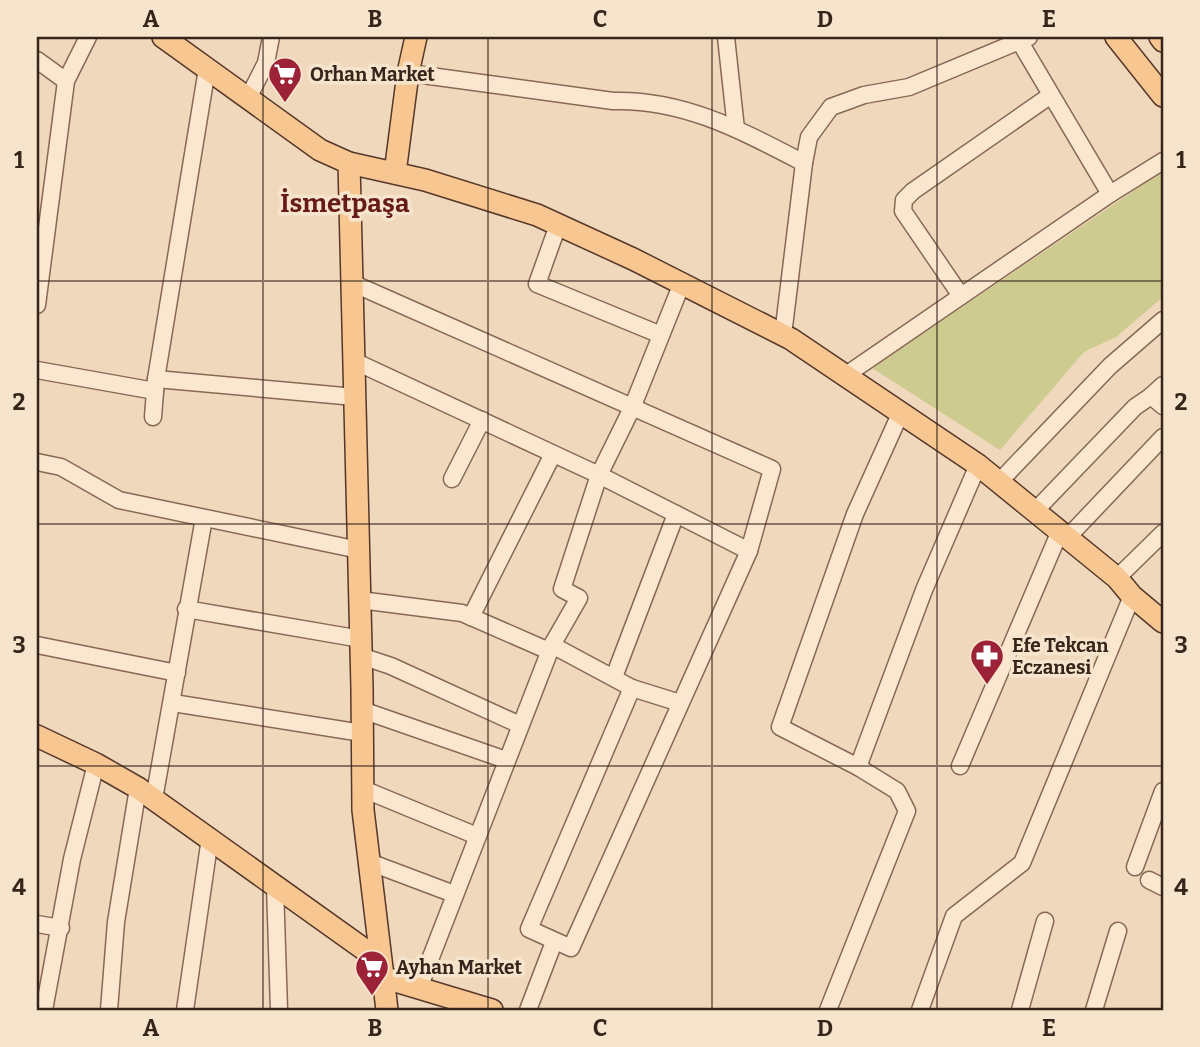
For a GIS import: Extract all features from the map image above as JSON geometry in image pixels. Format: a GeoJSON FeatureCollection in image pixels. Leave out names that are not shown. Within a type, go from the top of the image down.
{"type":"FeatureCollection","features":[{"type":"Feature","properties":{"kind":"main road"},"geometry":{"type":"LineString","coordinates":[[395,173],[408,73],[416,37]]}},
{"type":"Feature","properties":{"kind":"main road"},"geometry":{"type":"LineString","coordinates":[[1116,37],[1163,96]]}},
{"type":"Feature","properties":{"kind":"main road"},"geometry":{"type":"LineString","coordinates":[[1160,37],[1163,41]]}},
{"type":"Feature","properties":{"kind":"main road"},"geometry":{"type":"LineString","coordinates":[[174,41],[207,69],[320,150],[349,163],[395,173],[537,215],[783,335],[978,465],[1116,578],[1132,596],[1163,622]]}},
{"type":"Feature","properties":{"kind":"main road"},"geometry":{"type":"LineString","coordinates":[[349,163],[363,789],[387,1010]]}},
{"type":"Feature","properties":{"kind":"main road"},"geometry":{"type":"LineString","coordinates":[[37,736],[96,764],[146,793],[275,886],[381,969],[419,988],[492,1010]]}},
{"type":"Feature","properties":{"kind":"street"},"geometry":{"type":"LineString","coordinates":[[37,305],[42,221],[66,81],[88,37]]}},
{"type":"Feature","properties":{"kind":"street"},"geometry":{"type":"LineString","coordinates":[[248,99],[266,63],[271,37]]}},
{"type":"Feature","properties":{"kind":"street"},"geometry":{"type":"LineString","coordinates":[[726,37],[736,129]]}},
{"type":"Feature","properties":{"kind":"street"},"geometry":{"type":"LineString","coordinates":[[783,335],[809,137],[831,107],[864,95],[909,87],[1024,40],[1051,95],[1110,194]]}},
{"type":"Feature","properties":{"kind":"street"},"geometry":{"type":"LineString","coordinates":[[37,60],[66,81]]}},
{"type":"Feature","properties":{"kind":"street"},"geometry":{"type":"LineString","coordinates":[[153,417],[155,385],[207,69]]}},
{"type":"Feature","properties":{"kind":"street"},"geometry":{"type":"LineString","coordinates":[[408,73],[612,101],[642,101],[694,113],[736,129],[804,163]]}},
{"type":"Feature","properties":{"kind":"street"},"geometry":{"type":"LineString","coordinates":[[961,296],[903,211],[904,200],[1051,95]]}},
{"type":"Feature","properties":{"kind":"street"},"geometry":{"type":"LineString","coordinates":[[846,375],[1110,194],[1163,161]]}},
{"type":"Feature","properties":{"kind":"street"},"geometry":{"type":"LineString","coordinates":[[558,225],[537,284],[661,335]]}},
{"type":"Feature","properties":{"kind":"street"},"geometry":{"type":"LineString","coordinates":[[352,283],[772,469],[749,551],[571,948],[529,929],[632,688]]}},
{"type":"Feature","properties":{"kind":"street"},"geometry":{"type":"LineString","coordinates":[[419,988],[551,648],[579,598],[562,589],[599,475],[632,408],[682,284]]}},
{"type":"Feature","properties":{"kind":"street"},"geometry":{"type":"LineString","coordinates":[[999,482],[1110,366],[1163,320]]}},
{"type":"Feature","properties":{"kind":"street"},"geometry":{"type":"LineString","coordinates":[[354,361],[599,475],[749,551]]}},
{"type":"Feature","properties":{"kind":"street"},"geometry":{"type":"LineString","coordinates":[[37,370],[155,385],[355,397]]}},
{"type":"Feature","properties":{"kind":"street"},"geometry":{"type":"LineString","coordinates":[[1035,511],[1135,407],[1159,396]]}},
{"type":"Feature","properties":{"kind":"street"},"geometry":{"type":"LineString","coordinates":[[828,1010],[907,811],[897,791],[859,767],[779,727],[855,514],[901,412]]}},
{"type":"Feature","properties":{"kind":"street"},"geometry":{"type":"LineString","coordinates":[[452,479],[482,420]]}},
{"type":"Feature","properties":{"kind":"street"},"geometry":{"type":"LineString","coordinates":[[960,766],[1063,534],[1163,438]]}},
{"type":"Feature","properties":{"kind":"street"},"geometry":{"type":"LineString","coordinates":[[471,617],[554,454]]}},
{"type":"Feature","properties":{"kind":"street"},"geometry":{"type":"LineString","coordinates":[[37,462],[61,467],[119,500],[359,550]]}},
{"type":"Feature","properties":{"kind":"street"},"geometry":{"type":"LineString","coordinates":[[859,767],[924,590],[978,465]]}},
{"type":"Feature","properties":{"kind":"street"},"geometry":{"type":"LineString","coordinates":[[614,677],[676,514]]}},
{"type":"Feature","properties":{"kind":"street"},"geometry":{"type":"LineString","coordinates":[[109,1010],[117,922],[146,793],[173,704],[186,608],[204,518]]}},
{"type":"Feature","properties":{"kind":"street"},"geometry":{"type":"LineString","coordinates":[[1116,578],[1163,533]]}},
{"type":"Feature","properties":{"kind":"street"},"geometry":{"type":"LineString","coordinates":[[920,1010],[954,916],[1022,863],[1132,596]]}},
{"type":"Feature","properties":{"kind":"street"},"geometry":{"type":"LineString","coordinates":[[360,600],[462,613],[551,648],[632,688],[680,703]]}},
{"type":"Feature","properties":{"kind":"street"},"geometry":{"type":"LineString","coordinates":[[186,608],[361,647],[391,666],[520,725]]}},
{"type":"Feature","properties":{"kind":"street"},"geometry":{"type":"LineString","coordinates":[[37,645],[177,673]]}},
{"type":"Feature","properties":{"kind":"street"},"geometry":{"type":"LineString","coordinates":[[173,704],[362,733]]}},
{"type":"Feature","properties":{"kind":"street"},"geometry":{"type":"LineString","coordinates":[[362,710],[506,760]]}},
{"type":"Feature","properties":{"kind":"street"},"geometry":{"type":"LineString","coordinates":[[44,1010],[44,981],[61,928],[72,859],[96,764]]}},
{"type":"Feature","properties":{"kind":"street"},"geometry":{"type":"LineString","coordinates":[[363,789],[477,836]]}},
{"type":"Feature","properties":{"kind":"street"},"geometry":{"type":"LineString","coordinates":[[1135,867],[1163,791]]}},
{"type":"Feature","properties":{"kind":"street"},"geometry":{"type":"LineString","coordinates":[[185,1010],[210,838]]}},
{"type":"Feature","properties":{"kind":"street"},"geometry":{"type":"LineString","coordinates":[[369,862],[454,894]]}},
{"type":"Feature","properties":{"kind":"street"},"geometry":{"type":"LineString","coordinates":[[275,886],[279,1010]]}},
{"type":"Feature","properties":{"kind":"street"},"geometry":{"type":"LineString","coordinates":[[1020,1010],[1045,921]]}},
{"type":"Feature","properties":{"kind":"street"},"geometry":{"type":"LineString","coordinates":[[37,924],[61,928]]}},
{"type":"Feature","properties":{"kind":"street"},"geometry":{"type":"LineString","coordinates":[[1094,1010],[1118,931]]}},
{"type":"Feature","properties":{"kind":"street"},"geometry":{"type":"LineString","coordinates":[[528,1010],[554,942]]}},
{"type":"Feature","properties":{"kind":"shaded area"},"geometry":{"type":"Polygon","coordinates":[[[1163,171],[1163,297],[1116,337],[1084,352],[1000,450],[872,368],[1163,171]]]}},
{"type":"Feature","properties":{"kind":"place","name":"Orhan Market"},"geometry":{"type":"Point","coordinates":[285,104]}},
{"type":"Feature","properties":{"kind":"place","name":"Efe Tekcan Eczanesi"},"geometry":{"type":"Point","coordinates":[987,686]}},
{"type":"Feature","properties":{"kind":"place","name":"Ayhan Market"},"geometry":{"type":"Point","coordinates":[372,997]}},
{"type":"Feature","properties":{"kind":"district","name":"İsmetpaşa"},"geometry":{"type":"Point","coordinates":[345,203]}}]}
